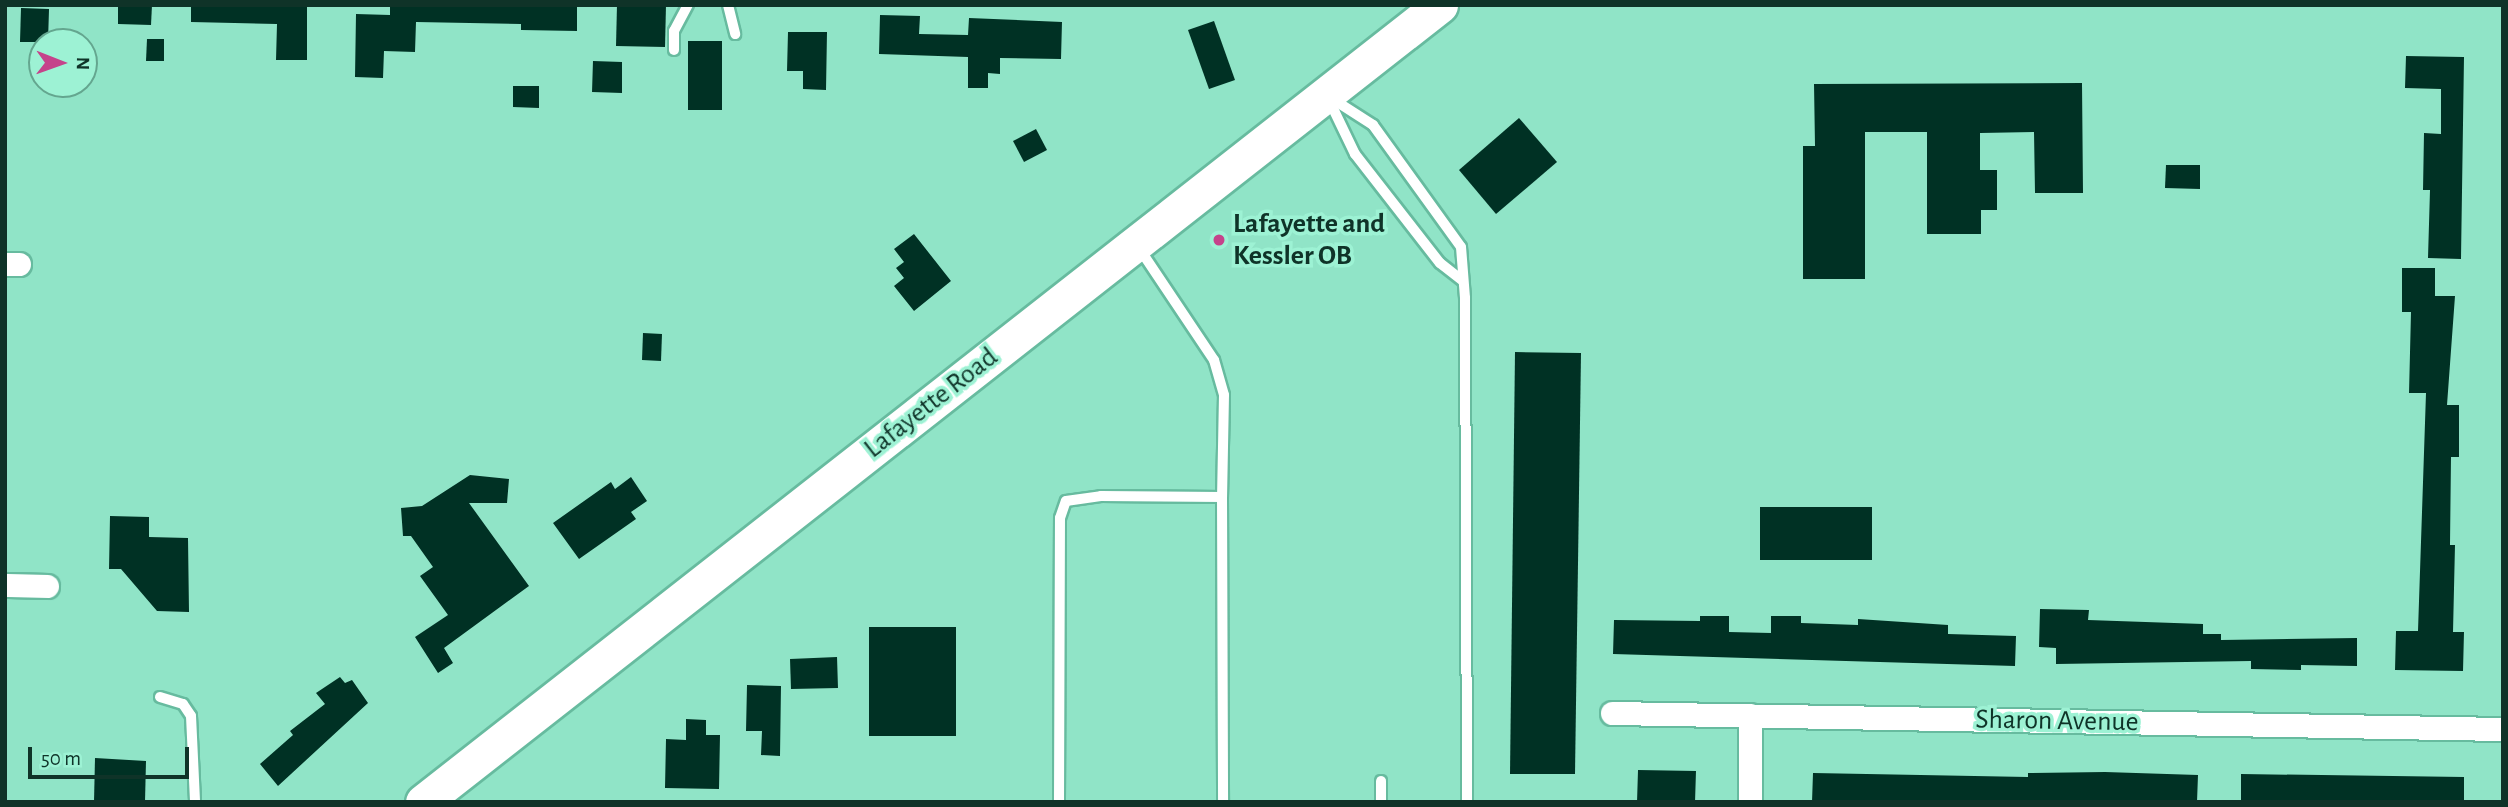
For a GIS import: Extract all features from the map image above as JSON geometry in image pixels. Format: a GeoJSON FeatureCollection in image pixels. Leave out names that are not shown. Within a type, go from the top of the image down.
{"type":"FeatureCollection","features":[{"type":"Feature","properties":{"kind":"main road","name":"Lafayette Road"},"geometry":{"type":"LineString","coordinates":[[440,793],[1440,5]]}},
{"type":"Feature","properties":{"kind":"street"},"geometry":{"type":"LineString","coordinates":[[5,585],[47,586]]}},
{"type":"Feature","properties":{"kind":"street","name":"Sharon Avenue"},"geometry":{"type":"LineString","coordinates":[[1612,713],[2503,729]]}},
{"type":"Feature","properties":{"kind":"street"},"geometry":{"type":"LineString","coordinates":[[1750,715],[1750,802]]}},
{"type":"Feature","properties":{"kind":"lane"},"geometry":{"type":"LineString","coordinates":[[674,50],[674,31],[688,5]]}},
{"type":"Feature","properties":{"kind":"lane"},"geometry":{"type":"LineString","coordinates":[[728,5],[736,34]]}},
{"type":"Feature","properties":{"kind":"lane"},"geometry":{"type":"LineString","coordinates":[[1326,94],[1355,154],[1440,263],[1463,281]]}},
{"type":"Feature","properties":{"kind":"lane"},"geometry":{"type":"LineString","coordinates":[[1326,94],[1373,125],[1461,247],[1467,802]]}},
{"type":"Feature","properties":{"kind":"lane"},"geometry":{"type":"LineString","coordinates":[[1136,243],[1214,359],[1224,395],[1223,802]]}},
{"type":"Feature","properties":{"kind":"lane"},"geometry":{"type":"LineString","coordinates":[[1059,802],[1060,518],[1066,500],[1222,497]]}},
{"type":"Feature","properties":{"kind":"lane"},"geometry":{"type":"LineString","coordinates":[[160,697],[183,704],[191,716],[195,802]]}},
{"type":"Feature","properties":{"kind":"lane"},"geometry":{"type":"LineString","coordinates":[[1381,781],[1381,802]]}},
{"type":"Feature","properties":{"kind":"building"},"geometry":{"type":"Polygon","coordinates":[[[118,5],[152,5],[151,25],[118,24],[118,5]]]}},
{"type":"Feature","properties":{"kind":"building"},"geometry":{"type":"Polygon","coordinates":[[[191,5],[307,5],[307,60],[276,60],[277,24],[191,22],[191,5]]]}},
{"type":"Feature","properties":{"kind":"building"},"geometry":{"type":"Polygon","coordinates":[[[390,5],[577,5],[577,31],[521,30],[521,24],[416,22],[415,52],[384,51],[383,78],[355,77],[356,14],[390,15],[390,5]]]}},
{"type":"Feature","properties":{"kind":"building"},"geometry":{"type":"Polygon","coordinates":[[[617,5],[666,5],[665,47],[616,46],[617,5]]]}},
{"type":"Feature","properties":{"kind":"building"},"geometry":{"type":"Polygon","coordinates":[[[21,8],[49,9],[48,28],[28,28],[28,42],[20,42],[21,8]]]}},
{"type":"Feature","properties":{"kind":"building"},"geometry":{"type":"Polygon","coordinates":[[[880,15],[920,16],[919,34],[968,35],[969,18],[1062,22],[1061,59],[1000,58],[1000,74],[988,73],[988,88],[968,88],[968,57],[879,54],[880,15]]]}},
{"type":"Feature","properties":{"kind":"building"},"geometry":{"type":"Polygon","coordinates":[[[1214,21],[1235,80],[1209,89],[1188,30],[1214,21]]]}},
{"type":"Feature","properties":{"kind":"building"},"geometry":{"type":"Polygon","coordinates":[[[788,32],[827,32],[826,90],[803,89],[803,71],[787,71],[788,32]]]}},
{"type":"Feature","properties":{"kind":"building"},"geometry":{"type":"Polygon","coordinates":[[[147,39],[164,39],[164,61],[146,61],[147,39]]]}},
{"type":"Feature","properties":{"kind":"building"},"geometry":{"type":"Polygon","coordinates":[[[688,41],[722,41],[722,110],[688,110],[688,41]]]}},
{"type":"Feature","properties":{"kind":"building"},"geometry":{"type":"Polygon","coordinates":[[[2406,56],[2464,57],[2461,259],[2428,258],[2430,190],[2423,190],[2424,133],[2441,134],[2441,89],[2405,88],[2406,56]]]}},
{"type":"Feature","properties":{"kind":"building"},"geometry":{"type":"Polygon","coordinates":[[[593,61],[622,62],[622,93],[592,92],[593,61]]]}},
{"type":"Feature","properties":{"kind":"building"},"geometry":{"type":"Polygon","coordinates":[[[2082,83],[2083,193],[2035,193],[2034,132],[1980,133],[1980,170],[1997,170],[1997,210],[1981,210],[1981,234],[1927,234],[1927,132],[1865,132],[1865,279],[1803,279],[1803,146],[1815,146],[1814,84],[2082,83]]]}},
{"type":"Feature","properties":{"kind":"building"},"geometry":{"type":"Polygon","coordinates":[[[513,86],[539,86],[539,108],[513,107],[513,86]]]}},
{"type":"Feature","properties":{"kind":"building"},"geometry":{"type":"Polygon","coordinates":[[[1519,118],[1557,162],[1496,214],[1459,170],[1519,118]]]}},
{"type":"Feature","properties":{"kind":"building"},"geometry":{"type":"Polygon","coordinates":[[[1036,129],[1047,150],[1024,162],[1013,141],[1036,129]]]}},
{"type":"Feature","properties":{"kind":"building"},"geometry":{"type":"Polygon","coordinates":[[[2166,165],[2200,165],[2200,189],[2165,188],[2166,165]]]}},
{"type":"Feature","properties":{"kind":"building"},"geometry":{"type":"Polygon","coordinates":[[[914,234],[951,281],[914,311],[894,286],[904,278],[896,268],[904,262],[894,249],[914,234]]]}},
{"type":"Feature","properties":{"kind":"building"},"geometry":{"type":"Polygon","coordinates":[[[2402,268],[2435,268],[2435,296],[2455,296],[2447,405],[2459,405],[2459,457],[2451,457],[2450,545],[2455,545],[2453,632],[2464,632],[2463,671],[2395,670],[2396,631],[2418,631],[2426,393],[2409,393],[2411,312],[2402,312],[2402,268]]]}},
{"type":"Feature","properties":{"kind":"building"},"geometry":{"type":"Polygon","coordinates":[[[643,333],[662,334],[661,361],[642,360],[643,333]]]}},
{"type":"Feature","properties":{"kind":"building"},"geometry":{"type":"Polygon","coordinates":[[[1515,352],[1581,353],[1575,774],[1510,774],[1515,352]]]}},
{"type":"Feature","properties":{"kind":"building"},"geometry":{"type":"Polygon","coordinates":[[[470,475],[509,479],[507,503],[469,503],[529,586],[444,648],[453,663],[438,673],[415,637],[448,615],[420,576],[433,567],[411,536],[403,536],[401,508],[422,506],[470,475]]]}},
{"type":"Feature","properties":{"kind":"building"},"geometry":{"type":"Polygon","coordinates":[[[631,477],[647,501],[631,512],[636,519],[579,559],[553,523],[611,482],[615,489],[631,477]]]}},
{"type":"Feature","properties":{"kind":"building"},"geometry":{"type":"Polygon","coordinates":[[[1760,507],[1872,507],[1872,560],[1760,560],[1760,507]]]}},
{"type":"Feature","properties":{"kind":"building"},"geometry":{"type":"Polygon","coordinates":[[[110,516],[149,517],[149,537],[188,538],[189,612],[157,611],[121,569],[109,569],[110,516]]]}},
{"type":"Feature","properties":{"kind":"building"},"geometry":{"type":"Polygon","coordinates":[[[2040,609],[2089,610],[2088,620],[2203,624],[2203,634],[2221,634],[2221,640],[2357,638],[2357,666],[2301,665],[2301,670],[2251,669],[2251,661],[2056,664],[2056,648],[2039,647],[2040,609]]]}},
{"type":"Feature","properties":{"kind":"building"},"geometry":{"type":"Polygon","coordinates":[[[1700,616],[1729,616],[1729,632],[1771,633],[1771,616],[1801,616],[1801,623],[1858,625],[1858,619],[1948,625],[1948,634],[2016,636],[2015,666],[1613,654],[1614,620],[1700,621],[1700,616]]]}},
{"type":"Feature","properties":{"kind":"building"},"geometry":{"type":"Polygon","coordinates":[[[869,627],[956,627],[956,736],[869,736],[869,627]]]}},
{"type":"Feature","properties":{"kind":"building"},"geometry":{"type":"Polygon","coordinates":[[[837,657],[838,688],[791,689],[790,659],[837,657]]]}},
{"type":"Feature","properties":{"kind":"building"},"geometry":{"type":"Polygon","coordinates":[[[340,677],[345,683],[352,680],[368,703],[278,786],[260,764],[293,735],[290,731],[325,704],[316,693],[340,677]]]}},
{"type":"Feature","properties":{"kind":"building"},"geometry":{"type":"Polygon","coordinates":[[[747,685],[781,686],[780,756],[761,755],[762,731],[746,731],[747,685]]]}},
{"type":"Feature","properties":{"kind":"building"},"geometry":{"type":"Polygon","coordinates":[[[686,719],[706,720],[706,735],[720,735],[719,789],[665,788],[666,739],[686,740],[686,719]]]}},
{"type":"Feature","properties":{"kind":"building"},"geometry":{"type":"Polygon","coordinates":[[[95,758],[146,761],[145,802],[94,802],[95,758]]]}},
{"type":"Feature","properties":{"kind":"building"},"geometry":{"type":"Polygon","coordinates":[[[1638,770],[1696,771],[1695,802],[1637,802],[1638,770]]]}},
{"type":"Feature","properties":{"kind":"building"},"geometry":{"type":"Polygon","coordinates":[[[1813,773],[2028,777],[2028,773],[2198,775],[2197,802],[1812,802],[1813,773]]]}},
{"type":"Feature","properties":{"kind":"building"},"geometry":{"type":"Polygon","coordinates":[[[2241,774],[2464,777],[2464,802],[2241,802],[2241,774]]]}},
{"type":"Feature","properties":{"kind":"place","name":"Lafayette and Kessler OB"},"geometry":{"type":"Point","coordinates":[1219,240]}}]}
